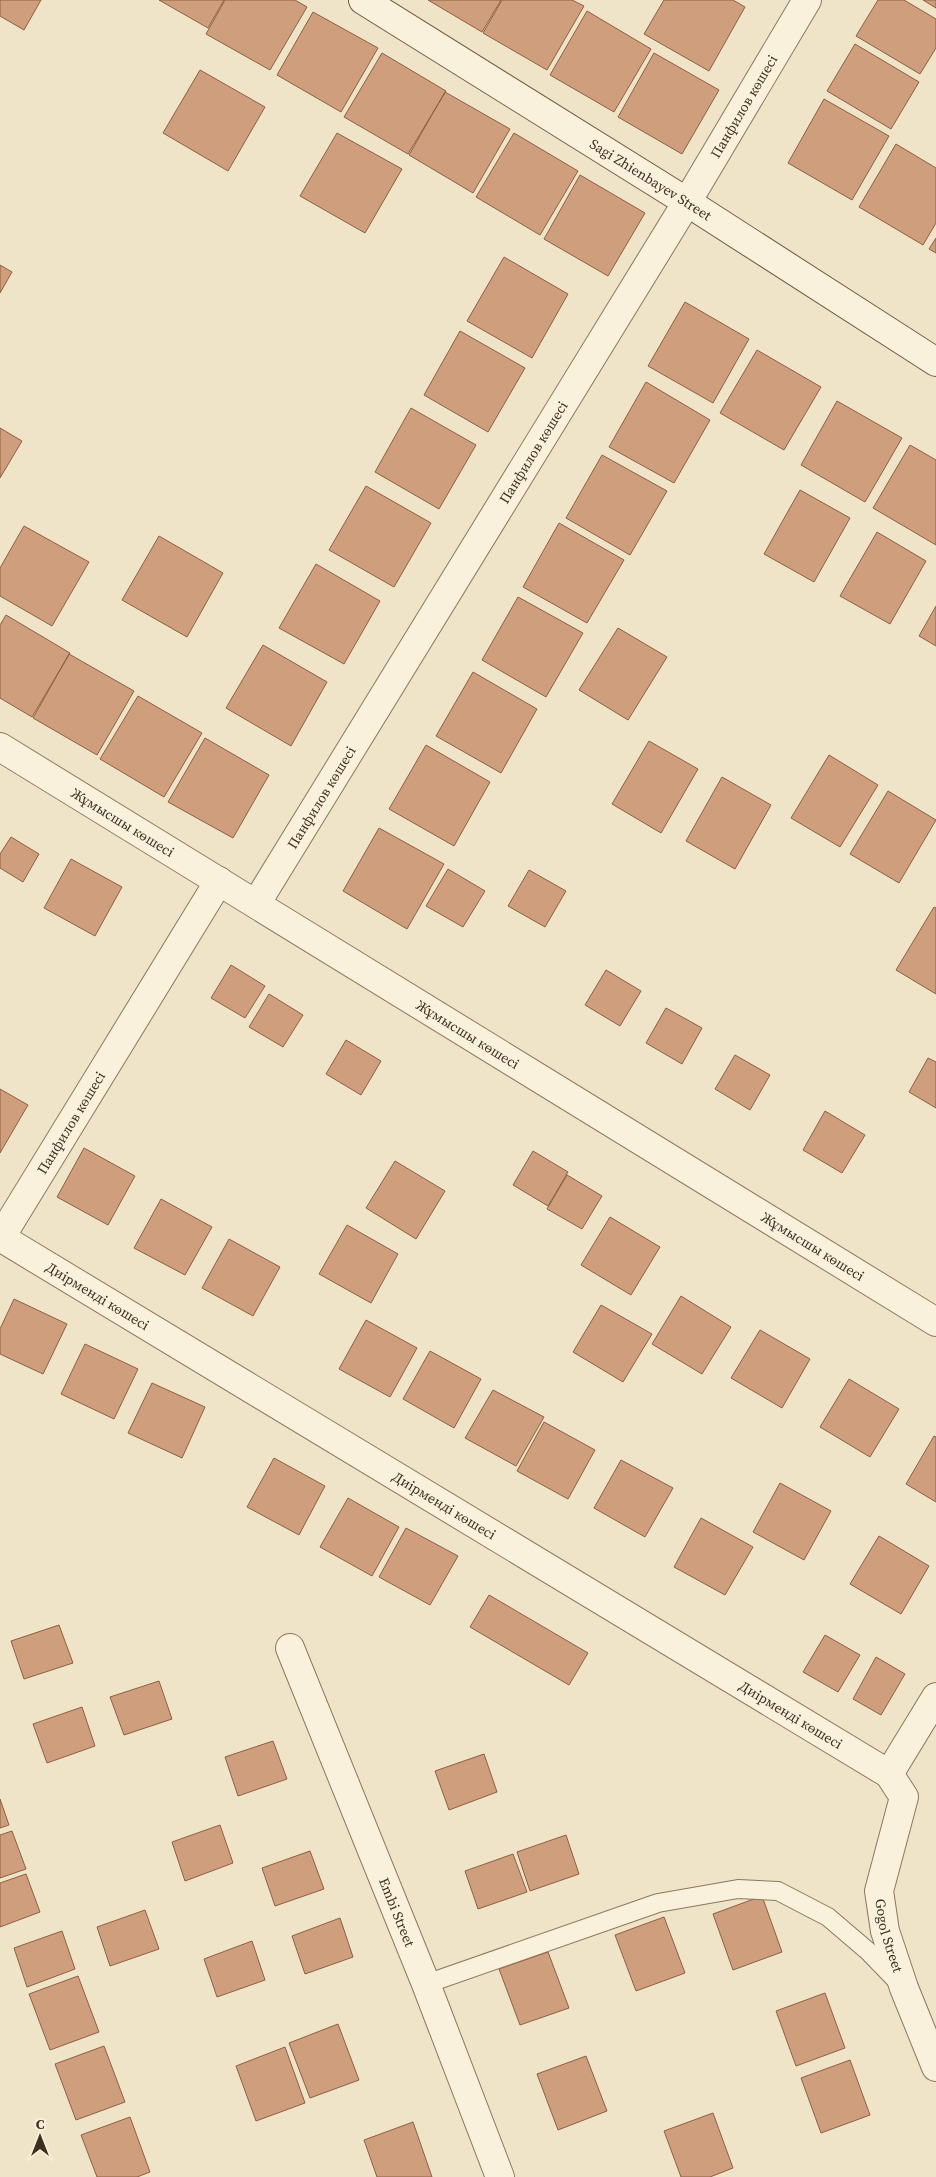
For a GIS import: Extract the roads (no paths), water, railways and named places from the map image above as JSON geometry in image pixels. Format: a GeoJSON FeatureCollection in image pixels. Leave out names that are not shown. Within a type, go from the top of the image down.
{"type":"FeatureCollection","features":[{"type":"Feature","properties":{"kind":"street","name":"Sagi Zhienbayev Street"},"geometry":{"type":"LineString","coordinates":[[363,0],[687,202],[936,362]]}},
{"type":"Feature","properties":{"kind":"street","name":"Панфилов көшесі"},"geometry":{"type":"LineString","coordinates":[[256,904],[687,202],[807,0]]}},
{"type":"Feature","properties":{"kind":"street","name":"Жұмысшы көшесі"},"geometry":{"type":"LineString","coordinates":[[0,747],[936,1322]]}},
{"type":"Feature","properties":{"kind":"street","name":"Панфилов көшесі"},"geometry":{"type":"LineString","coordinates":[[1,1237],[219,881]]}},
{"type":"Feature","properties":{"kind":"street","name":"Диірменді көшесі"},"geometry":{"type":"LineString","coordinates":[[1,1237],[889,1774]]}},
{"type":"Feature","properties":{"kind":"street","name":"Embi Street"},"geometry":{"type":"LineString","coordinates":[[290,1648],[426,1984],[500,2177]]}},
{"type":"Feature","properties":{"kind":"street"},"geometry":{"type":"LineString","coordinates":[[889,1774],[936,1697]]}},
{"type":"Feature","properties":{"kind":"street","name":"Gogol Street"},"geometry":{"type":"LineString","coordinates":[[889,1774],[904,1797],[879,1891],[885,1931],[904,1988],[936,2067]]}},
{"type":"Feature","properties":{"kind":"lane"},"geometry":{"type":"LineString","coordinates":[[426,1984],[658,1903],[738,1889],[778,1891],[828,1917],[869,1952],[904,1988]]}}]}
